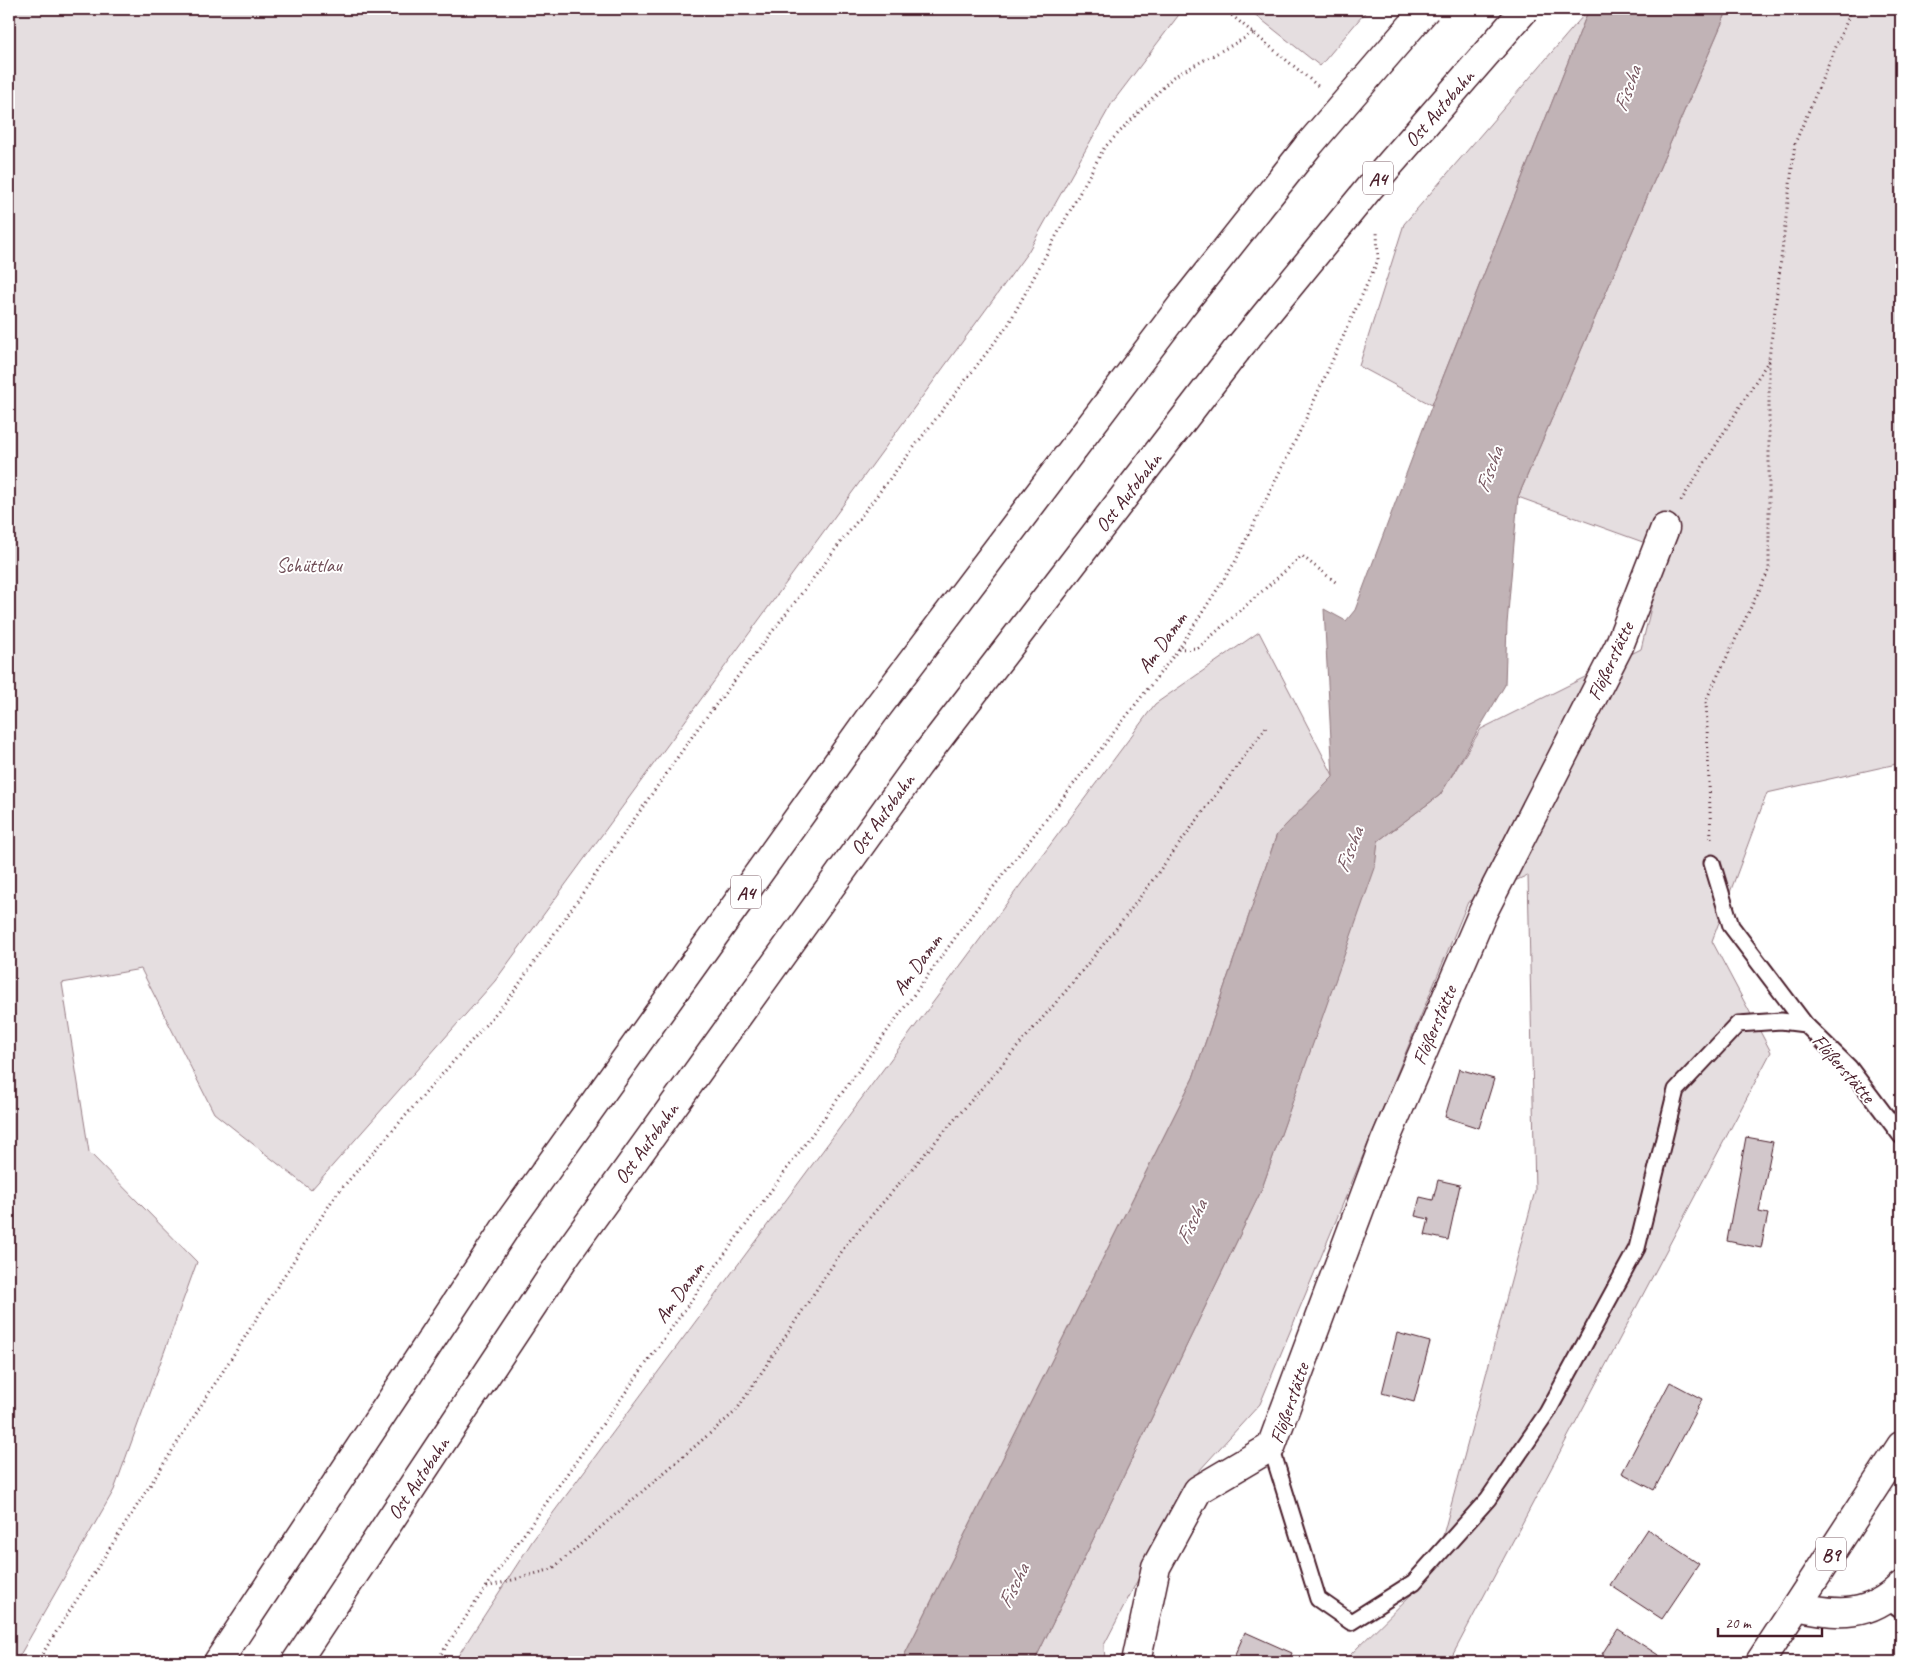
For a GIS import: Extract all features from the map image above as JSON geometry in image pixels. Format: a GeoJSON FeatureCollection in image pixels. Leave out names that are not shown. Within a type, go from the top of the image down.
{"type":"FeatureCollection","features":[{"type":"Feature","properties":{"kind":"main road","name":"A4"},"geometry":{"type":"LineString","coordinates":[[218,1662],[510,1221],[866,724],[1182,305],[1308,146],[1426,9]]}},
{"type":"Feature","properties":{"kind":"main road","name":"Ost Autobahn"},"geometry":{"type":"LineString","coordinates":[[296,1662],[566,1255],[918,765],[1236,351],[1370,187],[1525,9]]}},
{"type":"Feature","properties":{"kind":"main road","name":"Flößerstätte"},"geometry":{"type":"LineString","coordinates":[[1271,1447],[1385,1141],[1483,912],[1619,646],[1665,528]]}},
{"type":"Feature","properties":{"kind":"main road","name":"B9"},"geometry":{"type":"LineString","coordinates":[[1760,1662],[1901,1446]]}},
{"type":"Feature","properties":{"kind":"main road"},"geometry":{"type":"LineString","coordinates":[[1136,1662],[1156,1567],[1198,1490],[1271,1447]]}},
{"type":"Feature","properties":{"kind":"main road"},"geometry":{"type":"LineString","coordinates":[[1797,1606],[1820,1611],[1868,1610],[1896,1599]]}},
{"type":"Feature","properties":{"kind":"lane","name":"Flößerstätte"},"geometry":{"type":"LineString","coordinates":[[1712,863],[1731,926],[1805,1024],[1849,1067],[1901,1136]]}},
{"type":"Feature","properties":{"kind":"lane","name":"Flößerstätte"},"geometry":{"type":"LineString","coordinates":[[1271,1447],[1318,1599],[1351,1622],[1414,1582],[1488,1499],[1547,1414],[1637,1248],[1676,1090],[1738,1024],[1781,1021],[1805,1024]]}},
{"type":"Feature","properties":{"kind":"path"},"geometry":{"type":"LineString","coordinates":[[1712,863],[1706,700],[1769,570],[1769,360],[1795,143],[1852,9]]}},
{"type":"Feature","properties":{"kind":"path"},"geometry":{"type":"LineString","coordinates":[[37,1662],[334,1196],[510,997],[698,728],[1008,325],[1104,148],[1173,77],[1254,34]]}},
{"type":"Feature","properties":{"kind":"path","name":"Am Damm"},"geometry":{"type":"LineString","coordinates":[[436,1662],[486,1587],[974,912],[1178,650],[1235,562],[1303,425],[1378,260]]}},
{"type":"Feature","properties":{"kind":"path"},"geometry":{"type":"LineString","coordinates":[[1665,528],[1769,360]]}},
{"type":"Feature","properties":{"kind":"path"},"geometry":{"type":"LineString","coordinates":[[1178,650],[1198,648],[1302,556],[1338,584]]}},
{"type":"Feature","properties":{"kind":"path"},"geometry":{"type":"LineString","coordinates":[[486,1587],[552,1569],[736,1410],[846,1245],[1065,992],[1123,920],[1266,727]]}},
{"type":"Feature","properties":{"kind":"green space","name":"Schüttlau"},"geometry":{"type":"Polygon","coordinates":[[[9,9],[1196,9],[1181,12],[1112,103],[1028,252],[495,981],[311,1190],[214,1113],[141,969],[62,983],[89,1152],[197,1262],[114,1490],[16,1662],[9,1662],[9,9]]]}},
{"type":"Feature","properties":{"kind":"green space"},"geometry":{"type":"Polygon","coordinates":[[[1248,9],[1368,9],[1320,66],[1248,9]]]}},
{"type":"Feature","properties":{"kind":"green space"},"geometry":{"type":"Polygon","coordinates":[[[1589,9],[1432,405],[1359,366],[1404,224],[1589,9]]]}},
{"type":"Feature","properties":{"kind":"green space"},"geometry":{"type":"Polygon","coordinates":[[[1728,9],[1901,9],[1901,763],[1767,793],[1712,941],[1771,1052],[1449,1662],[1343,1662],[1433,1573],[1535,1191],[1528,875],[1468,902],[1260,1404],[1188,1483],[1104,1645],[1105,1662],[1034,1662],[1261,1191],[1374,868],[1378,841],[1440,795],[1481,729],[1641,649],[1665,550],[1518,497],[1728,9]]]}},
{"type":"Feature","properties":{"kind":"green space"},"geometry":{"type":"Polygon","coordinates":[[[1259,632],[1334,777],[1277,834],[1193,1078],[901,1662],[454,1662],[533,1540],[1155,704],[1259,632]]]}},
{"type":"Feature","properties":{"kind":"water","name":"Fischa"},"geometry":{"type":"Polygon","coordinates":[[[1589,9],[1728,9],[1518,497],[1507,624],[1505,685],[1440,795],[1378,841],[1375,868],[1261,1191],[1034,1662],[901,1662],[1193,1078],[1277,834],[1333,777],[1324,609],[1346,621],[1355,610],[1432,405],[1589,9]]]}},
{"type":"Feature","properties":{"kind":"building"},"geometry":{"type":"Polygon","coordinates":[[[1459,1069],[1494,1079],[1479,1128],[1445,1117],[1459,1069]]]}},
{"type":"Feature","properties":{"kind":"building"},"geometry":{"type":"Polygon","coordinates":[[[1746,1137],[1773,1142],[1759,1212],[1768,1214],[1761,1248],[1727,1241],[1746,1137]]]}},
{"type":"Feature","properties":{"kind":"building"},"geometry":{"type":"Polygon","coordinates":[[[1438,1180],[1460,1185],[1448,1240],[1425,1235],[1429,1219],[1415,1216],[1420,1197],[1433,1200],[1438,1180]]]}},
{"type":"Feature","properties":{"kind":"building"},"geometry":{"type":"Polygon","coordinates":[[[1397,1333],[1430,1342],[1414,1402],[1382,1393],[1397,1333]]]}},
{"type":"Feature","properties":{"kind":"building"},"geometry":{"type":"Polygon","coordinates":[[[1670,1382],[1702,1399],[1654,1490],[1622,1473],[1670,1382]]]}},
{"type":"Feature","properties":{"kind":"building"},"geometry":{"type":"Polygon","coordinates":[[[1647,1529],[1699,1564],[1662,1619],[1610,1585],[1647,1529]]]}},
{"type":"Feature","properties":{"kind":"building"},"geometry":{"type":"Polygon","coordinates":[[[1618,1629],[1669,1662],[1615,1662],[1602,1654],[1618,1629]]]}},
{"type":"Feature","properties":{"kind":"building"},"geometry":{"type":"Polygon","coordinates":[[[1245,1632],[1292,1653],[1288,1662],[1232,1662],[1245,1632]]]}}]}
